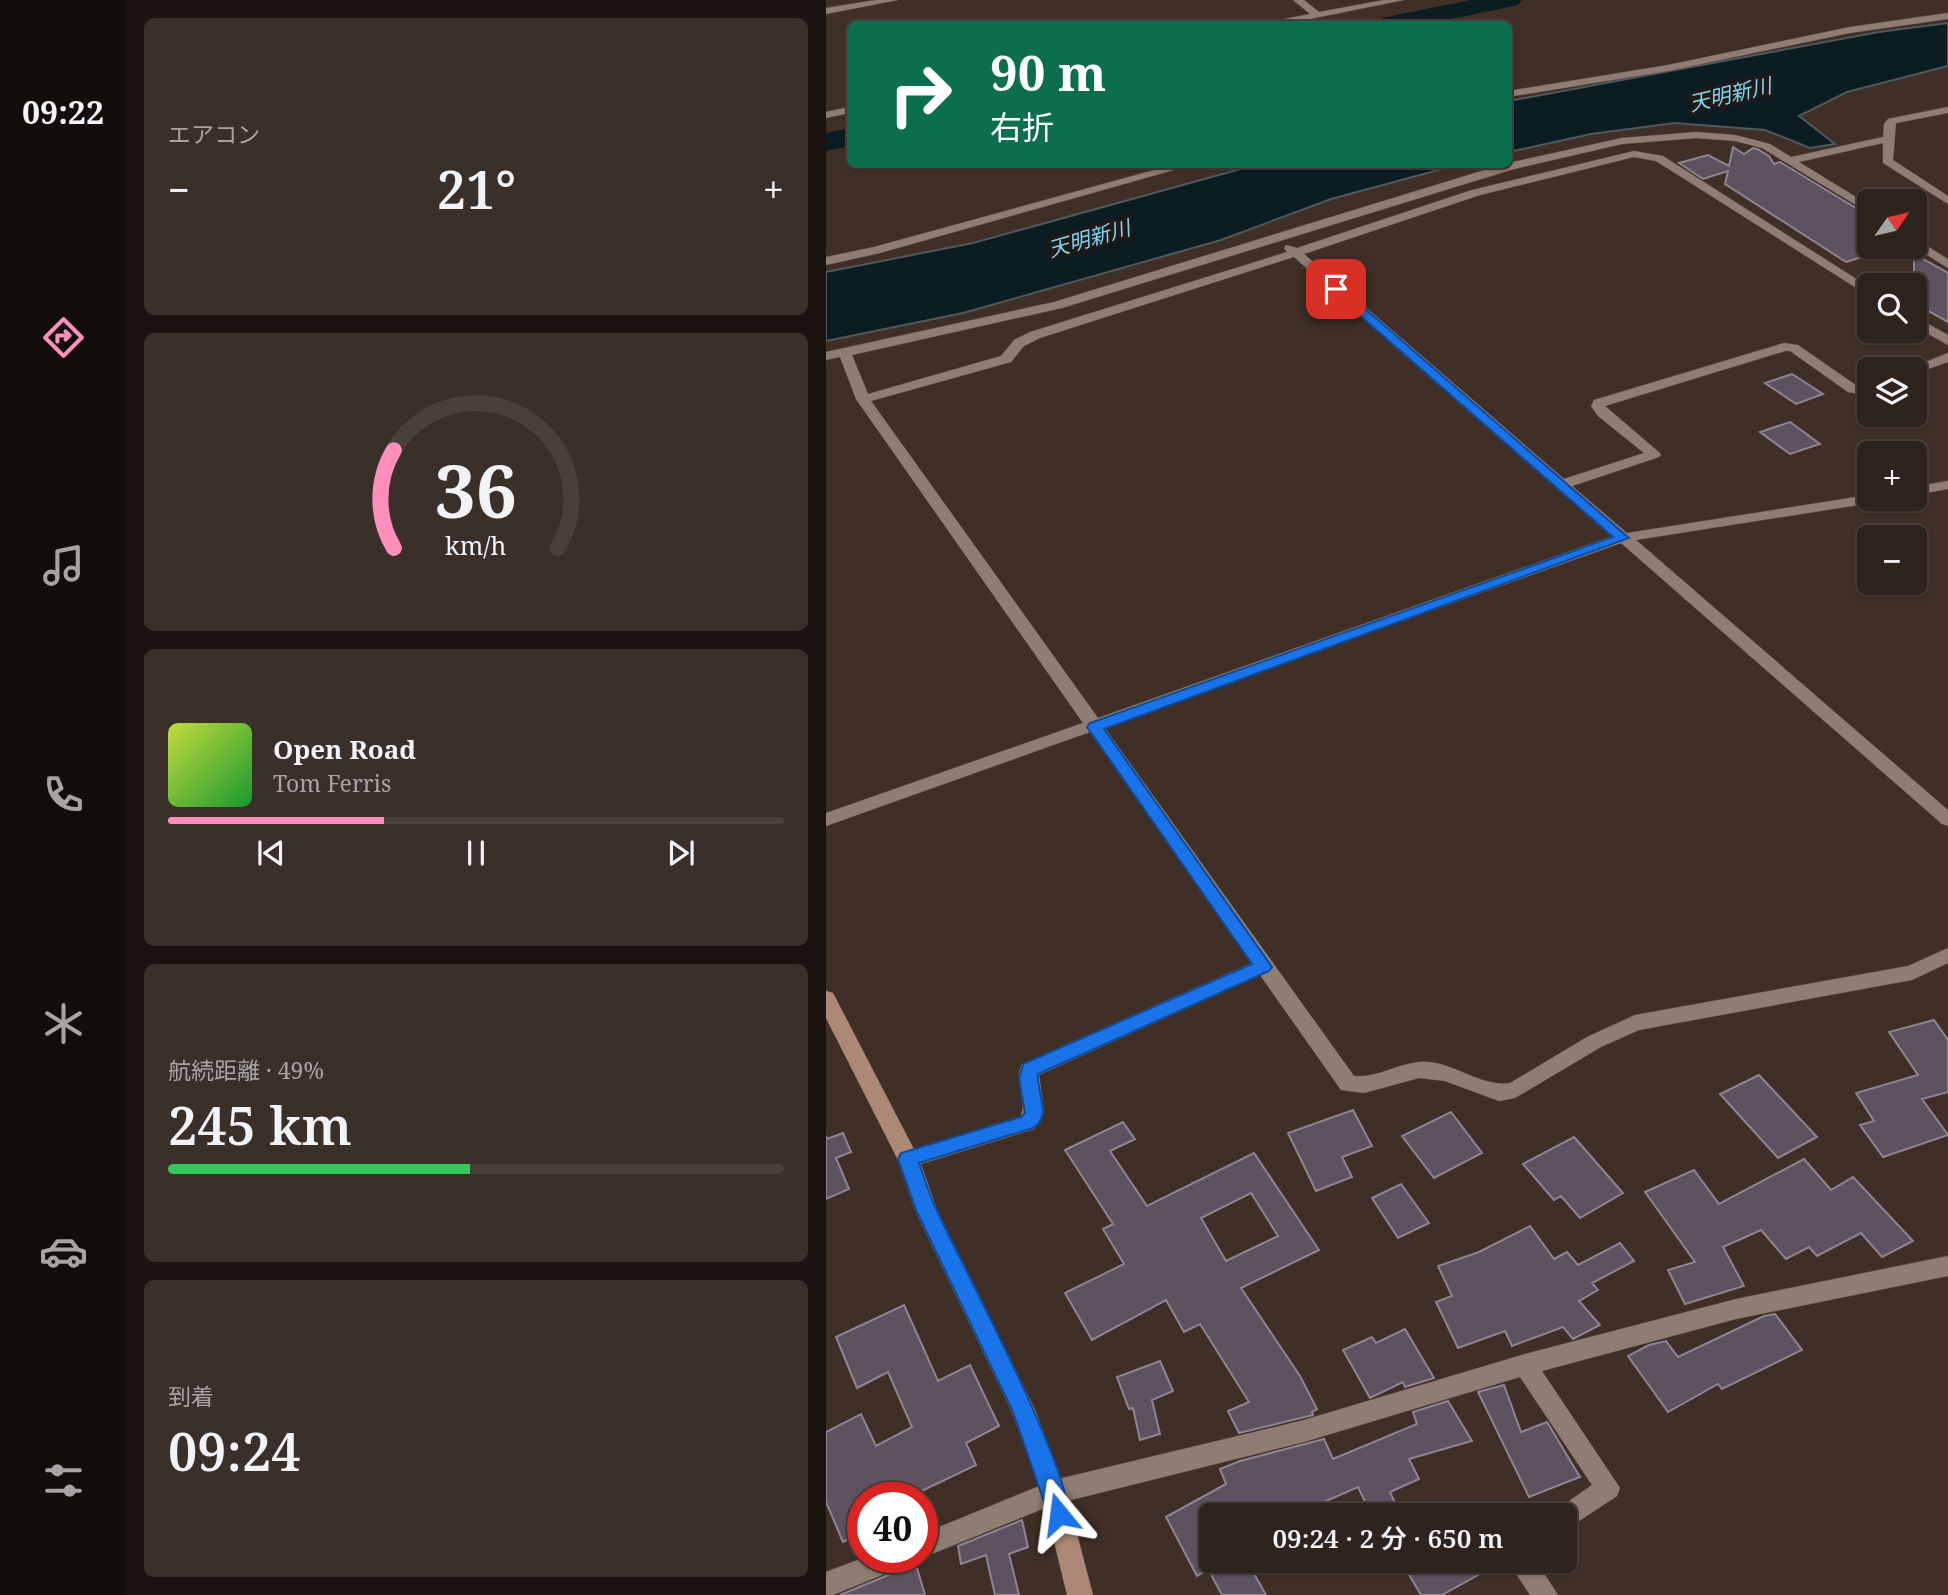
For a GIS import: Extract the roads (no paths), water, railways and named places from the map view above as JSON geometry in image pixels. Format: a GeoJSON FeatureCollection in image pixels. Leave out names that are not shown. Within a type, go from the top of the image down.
{"type":"FeatureCollection","features":[{"type":"Feature","properties":{"kind":"street"},"geometry":{"type":"LineString","coordinates":[[826,11],[892,0]]}},
{"type":"Feature","properties":{"kind":"street"},"geometry":{"type":"LineString","coordinates":[[1298,0],[1317,15]]}},
{"type":"Feature","properties":{"kind":"street"},"geometry":{"type":"LineString","coordinates":[[1287,21],[1399,0]]}},
{"type":"Feature","properties":{"kind":"street"},"geometry":{"type":"LineString","coordinates":[[1512,93],[1668,68],[1850,30],[1948,16]]}},
{"type":"Feature","properties":{"kind":"street"},"geometry":{"type":"LineString","coordinates":[[1948,110],[1892,121],[1887,161],[1948,201]]}},
{"type":"Feature","properties":{"kind":"street"},"geometry":{"type":"LineString","coordinates":[[826,115],[847,111]]}},
{"type":"Feature","properties":{"kind":"street"},"geometry":{"type":"LineString","coordinates":[[1512,166],[1622,141],[1696,135],[1735,138],[1766,146],[1793,160],[1857,202]]}},
{"type":"Feature","properties":{"kind":"street"},"geometry":{"type":"LineString","coordinates":[[1793,160],[1888,139]]}},
{"type":"Feature","properties":{"kind":"street"},"geometry":{"type":"LineString","coordinates":[[863,399],[1006,359],[1019,343],[1035,335],[1295,253],[1476,192],[1642,154],[1659,158],[1857,284]]}},
{"type":"Feature","properties":{"kind":"street"},"geometry":{"type":"LineString","coordinates":[[826,261],[876,250],[1175,168]]}},
{"type":"Feature","properties":{"kind":"street"},"geometry":{"type":"LineString","coordinates":[[826,356],[1058,305],[1504,168]]}},
{"type":"Feature","properties":{"kind":"street"},"geometry":{"type":"LineString","coordinates":[[1280,236],[1295,253],[1560,485],[1948,820]]}},
{"type":"Feature","properties":{"kind":"street"},"geometry":{"type":"LineString","coordinates":[[1927,250],[1948,264]]}},
{"type":"Feature","properties":{"kind":"street"},"geometry":{"type":"LineString","coordinates":[[1927,328],[1948,341]]}},
{"type":"Feature","properties":{"kind":"street"},"geometry":{"type":"LineString","coordinates":[[1560,485],[1654,454],[1602,413],[1599,403],[1784,347],[1793,348],[1857,389]]}},
{"type":"Feature","properties":{"kind":"street"},"geometry":{"type":"LineString","coordinates":[[844,352],[863,399],[1348,1084],[1364,1085],[1419,1070],[1446,1073],[1499,1094],[1515,1090],[1594,1042],[1634,1023],[1912,973],[1948,955]]}},
{"type":"Feature","properties":{"kind":"street"},"geometry":{"type":"LineString","coordinates":[[1927,365],[1948,357]]}},
{"type":"Feature","properties":{"kind":"street"},"geometry":{"type":"LineString","coordinates":[[1927,489],[1948,485]]}},
{"type":"Feature","properties":{"kind":"street"},"geometry":{"type":"LineString","coordinates":[[826,821],[1622,538],[1857,501]]}},
{"type":"Feature","properties":{"kind":"street"},"geometry":{"type":"LineString","coordinates":[[908,1159],[1027,1123],[1032,1120],[1034,1113],[1029,1070],[1263,967]]}},
{"type":"Feature","properties":{"kind":"street"},"geometry":{"type":"LineString","coordinates":[[826,998],[908,1159],[926,1210],[1023,1410],[1054,1492],[1080,1595]]}},
{"type":"Feature","properties":{"kind":"street"},"geometry":{"type":"LineString","coordinates":[[938,1539],[1054,1492],[1304,1431],[1525,1365],[1737,1309],[1948,1266]]}},
{"type":"Feature","properties":{"kind":"street"},"geometry":{"type":"LineString","coordinates":[[1525,1365],[1608,1488],[1577,1510]]}},
{"type":"Feature","properties":{"kind":"street"},"geometry":{"type":"LineString","coordinates":[[826,1584],[854,1573]]}},
{"type":"Feature","properties":{"kind":"street"},"geometry":{"type":"LineString","coordinates":[[1529,1573],[1545,1595]]}},
{"type":"Feature","properties":{"kind":"water","name":"天明新川"},"geometry":{"type":"Polygon","coordinates":[[[1948,23],[1948,66],[1847,92],[1799,116],[1835,144],[1810,148],[1765,130],[1675,123],[1591,134],[1512,151],[1512,100],[1879,32],[1948,23]]]}},
{"type":"Feature","properties":{"kind":"water","name":"天明新川"},"geometry":{"type":"Polygon","coordinates":[[[1244,168],[1446,168],[1331,199],[1221,240],[963,313],[826,341],[826,272],[973,243],[1244,168]]]}},
{"type":"Feature","properties":{"kind":"waterway"},"geometry":{"type":"LineString","coordinates":[[1406,21],[1509,0]]}},
{"type":"Feature","properties":{"kind":"waterway"},"geometry":{"type":"LineString","coordinates":[[826,142],[847,138]]}}]}
